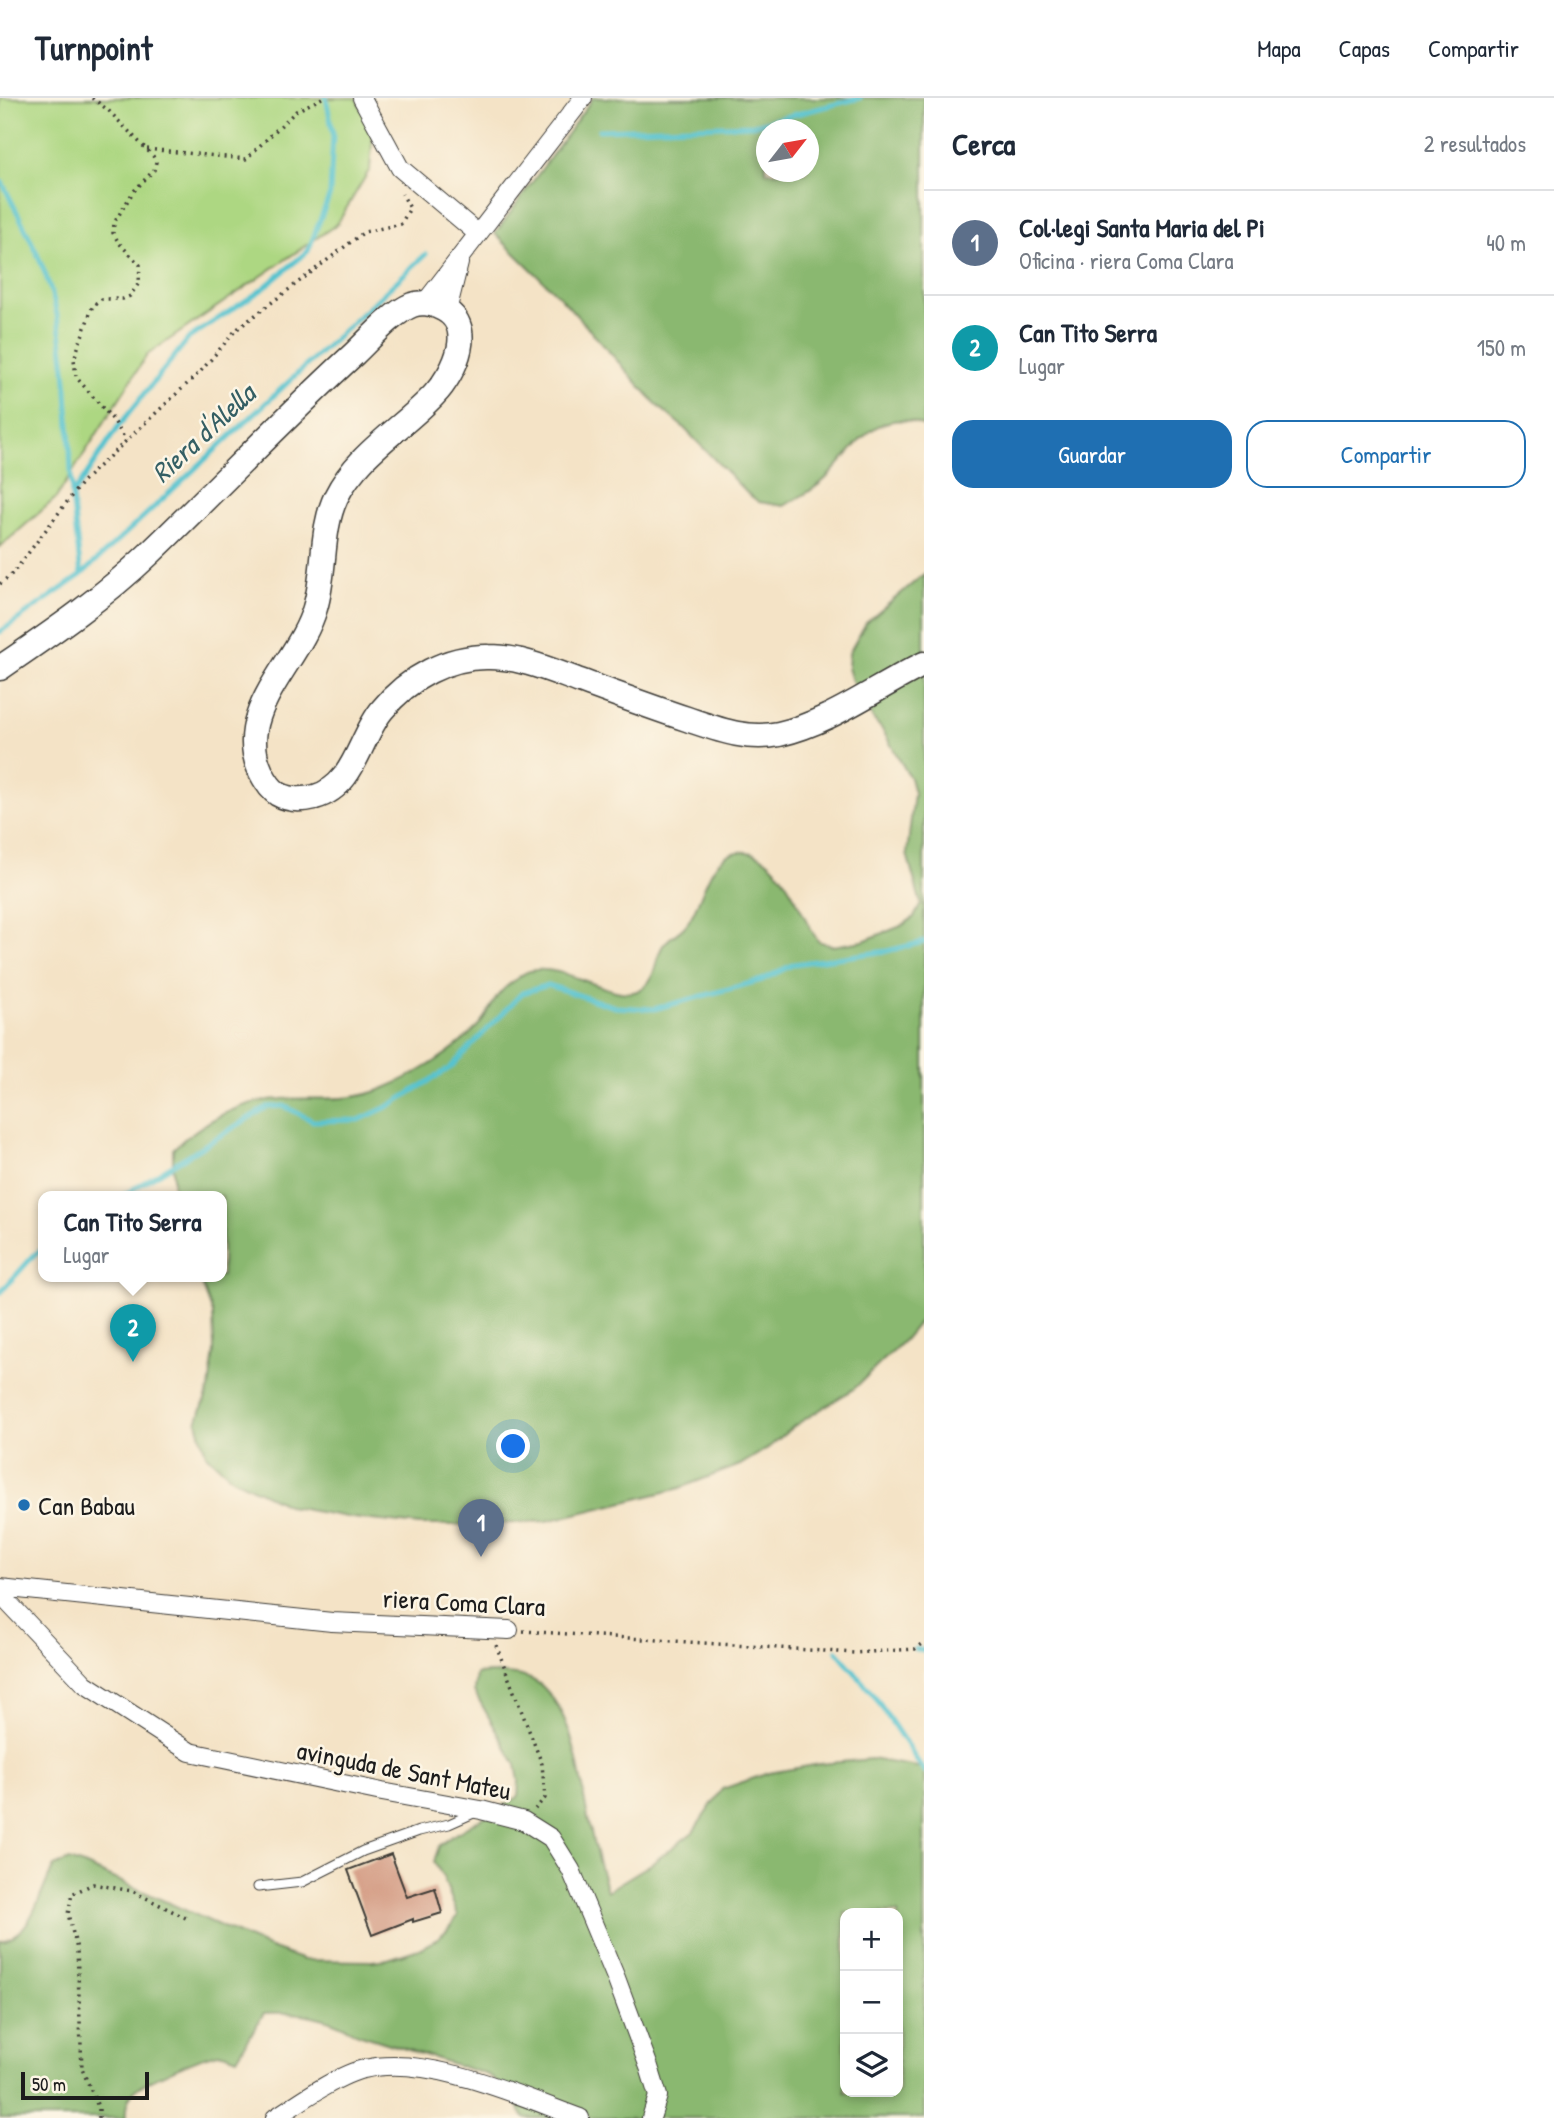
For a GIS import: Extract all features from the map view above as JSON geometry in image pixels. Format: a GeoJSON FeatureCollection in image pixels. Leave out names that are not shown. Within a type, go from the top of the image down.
{"type":"FeatureCollection","features":[{"type":"Feature","properties":{"kind":"main road"},"geometry":{"type":"LineString","coordinates":[[0,668],[85,610],[126,576],[304,400],[384,326],[413,305],[435,307],[455,320],[460,333],[460,351],[456,365],[435,394],[355,469],[335,498],[327,527],[314,612],[292,656],[268,694],[254,735],[257,762],[276,793],[299,800],[327,793],[342,780],[352,766],[380,712],[408,683],[442,666],[462,661],[487,657],[521,660],[715,729],[757,736],[773,736],[813,724],[924,664]]}},
{"type":"Feature","properties":{"kind":"street"},"geometry":{"type":"LineString","coordinates":[[362,98],[400,167],[477,233]]}},
{"type":"Feature","properties":{"kind":"street"},"geometry":{"type":"LineString","coordinates":[[563,98],[564,122]]}},
{"type":"Feature","properties":{"kind":"street"},"geometry":{"type":"LineString","coordinates":[[435,307],[461,254],[583,98]]}},
{"type":"Feature","properties":{"kind":"street","name":"riera Coma Clara"},"geometry":{"type":"LineString","coordinates":[[0,1587],[332,1622],[509,1630]]}},
{"type":"Feature","properties":{"kind":"street","name":"avinguda de Sant Mateu"},"geometry":{"type":"LineString","coordinates":[[0,1594],[85,1684],[190,1752],[382,1793],[481,1810],[524,1821],[551,1838],[572,1870],[649,2067],[658,2096],[651,2118]]}},
{"type":"Feature","properties":{"kind":"street"},"geometry":{"type":"LineString","coordinates":[[275,2118],[313,2093],[362,2069],[400,2065],[478,2080],[580,2118]]}},
{"type":"Feature","properties":{"kind":"lane"},"geometry":{"type":"LineString","coordinates":[[258,1887],[302,1882],[363,1851],[419,1831],[449,1824],[481,1810]]}},
{"type":"Feature","properties":{"kind":"path"},"geometry":{"type":"LineString","coordinates":[[92,98],[108,110],[156,162],[154,170],[133,192],[114,223],[113,233],[119,243],[140,265],[139,283],[130,296],[123,299],[102,299],[93,305],[73,366],[76,377],[114,421],[126,441]]}},
{"type":"Feature","properties":{"kind":"path"},"geometry":{"type":"LineString","coordinates":[[145,148],[246,159],[296,111],[323,98]]}},
{"type":"Feature","properties":{"kind":"path"},"geometry":{"type":"LineString","coordinates":[[0,584],[14,572],[82,482],[201,371],[236,330],[364,232],[401,224],[410,208],[396,183]]}},
{"type":"Feature","properties":{"kind":"path"},"geometry":{"type":"LineString","coordinates":[[490,1630],[542,1764],[545,1798],[524,1821]]}},
{"type":"Feature","properties":{"kind":"path","name":"riera Coma Clara"},"geometry":{"type":"LineString","coordinates":[[509,1630],[854,1653],[915,1649],[924,1643]]}},
{"type":"Feature","properties":{"kind":"path"},"geometry":{"type":"LineString","coordinates":[[915,1649],[924,1650]]}},
{"type":"Feature","properties":{"kind":"path"},"geometry":{"type":"LineString","coordinates":[[99,2118],[99,2109],[82,2069],[77,1949],[68,1914],[72,1894],[93,1884],[132,1891],[188,1919]]}},
{"type":"Feature","properties":{"kind":"green space"},"geometry":{"type":"Polygon","coordinates":[[[0,98],[356,98],[373,132],[370,169],[337,224],[147,355],[56,498],[0,547],[0,98]]]}},
{"type":"Feature","properties":{"kind":"green space"},"geometry":{"type":"Polygon","coordinates":[[[593,98],[924,98],[924,426],[906,421],[891,421],[877,426],[854,446],[822,482],[784,506],[759,502],[747,493],[683,427],[657,405],[561,298],[495,234],[593,98]]]}},
{"type":"Feature","properties":{"kind":"green space"},"geometry":{"type":"Polygon","coordinates":[[[924,574],[924,1316],[904,1340],[855,1388],[794,1426],[768,1448],[740,1465],[677,1489],[547,1521],[420,1525],[352,1518],[291,1507],[232,1478],[206,1454],[197,1422],[209,1389],[214,1351],[213,1314],[201,1282],[227,1282],[227,1191],[173,1191],[173,1149],[209,1122],[251,1103],[359,1096],[397,1083],[422,1070],[457,1045],[483,1020],[497,996],[528,972],[557,972],[627,993],[643,988],[651,978],[664,944],[691,918],[716,864],[733,853],[749,852],[763,858],[775,868],[786,882],[818,941],[833,946],[863,941],[901,926],[914,917],[921,904],[907,854],[914,793],[910,778],[882,729],[873,719],[852,681],[848,668],[849,653],[866,623],[924,574]]]}},
{"type":"Feature","properties":{"kind":"green space"},"geometry":{"type":"Polygon","coordinates":[[[476,1674],[504,1674],[525,1677],[538,1683],[554,1701],[570,1733],[591,1832],[607,1891],[651,1864],[693,1832],[722,1789],[769,1773],[820,1764],[871,1759],[924,1768],[924,2118],[525,2118],[512,2096],[488,2075],[358,2034],[324,2019],[301,2014],[264,2013],[237,2058],[222,2053],[204,2057],[149,2082],[133,2092],[129,2098],[126,2118],[0,2118],[0,1941],[11,1938],[27,1922],[54,1866],[69,1860],[86,1866],[270,1948],[304,1960],[388,1959],[419,1949],[446,1931],[458,1916],[443,1877],[434,1862],[439,1846],[518,1797],[516,1765],[474,1691],[476,1674]]]}},
{"type":"Feature","properties":{"kind":"building"},"geometry":{"type":"Polygon","coordinates":[[[391,1854],[407,1897],[435,1888],[442,1913],[413,1922],[413,1919],[372,1935],[348,1870],[391,1854]]]}},
{"type":"Feature","properties":{"kind":"waterway"},"geometry":{"type":"LineString","coordinates":[[81,575],[72,496],[118,427],[189,338],[260,291],[308,251],[330,194],[333,133],[326,98]]}},
{"type":"Feature","properties":{"kind":"waterway"},"geometry":{"type":"LineString","coordinates":[[599,130],[753,125],[860,98]]}},
{"type":"Feature","properties":{"kind":"waterway"},"geometry":{"type":"LineString","coordinates":[[2,182],[48,280],[57,315],[66,383],[72,496]]}},
{"type":"Feature","properties":{"kind":"waterway","name":"Riera d'Alella"},"geometry":{"type":"LineString","coordinates":[[0,632],[81,575],[426,254]]}},
{"type":"Feature","properties":{"kind":"waterway"},"geometry":{"type":"LineString","coordinates":[[130,1191],[267,1107],[284,1106],[313,1121],[359,1120],[389,1106],[450,1068],[522,993],[548,985],[615,1007],[654,1009],[762,980],[794,964],[887,951],[924,942]]}},
{"type":"Feature","properties":{"kind":"waterway"},"geometry":{"type":"LineString","coordinates":[[0,1293],[38,1252]]}},
{"type":"Feature","properties":{"kind":"waterway"},"geometry":{"type":"LineString","coordinates":[[915,1649],[924,1650]]}},
{"type":"Feature","properties":{"kind":"waterway"},"geometry":{"type":"LineString","coordinates":[[837,1651],[875,1697],[924,1771]]}},
{"type":"Feature","properties":{"kind":"place","name":"Can Tito Serra"},"geometry":{"type":"Point","coordinates":[133,1362]}},
{"type":"Feature","properties":{"kind":"place","name":"Can Babau"},"geometry":{"type":"Point","coordinates":[24,1505]}},
{"type":"Feature","properties":{"kind":"place","name":"Col·legi Santa Maria del Pi"},"geometry":{"type":"Point","coordinates":[481,1557]}}]}
